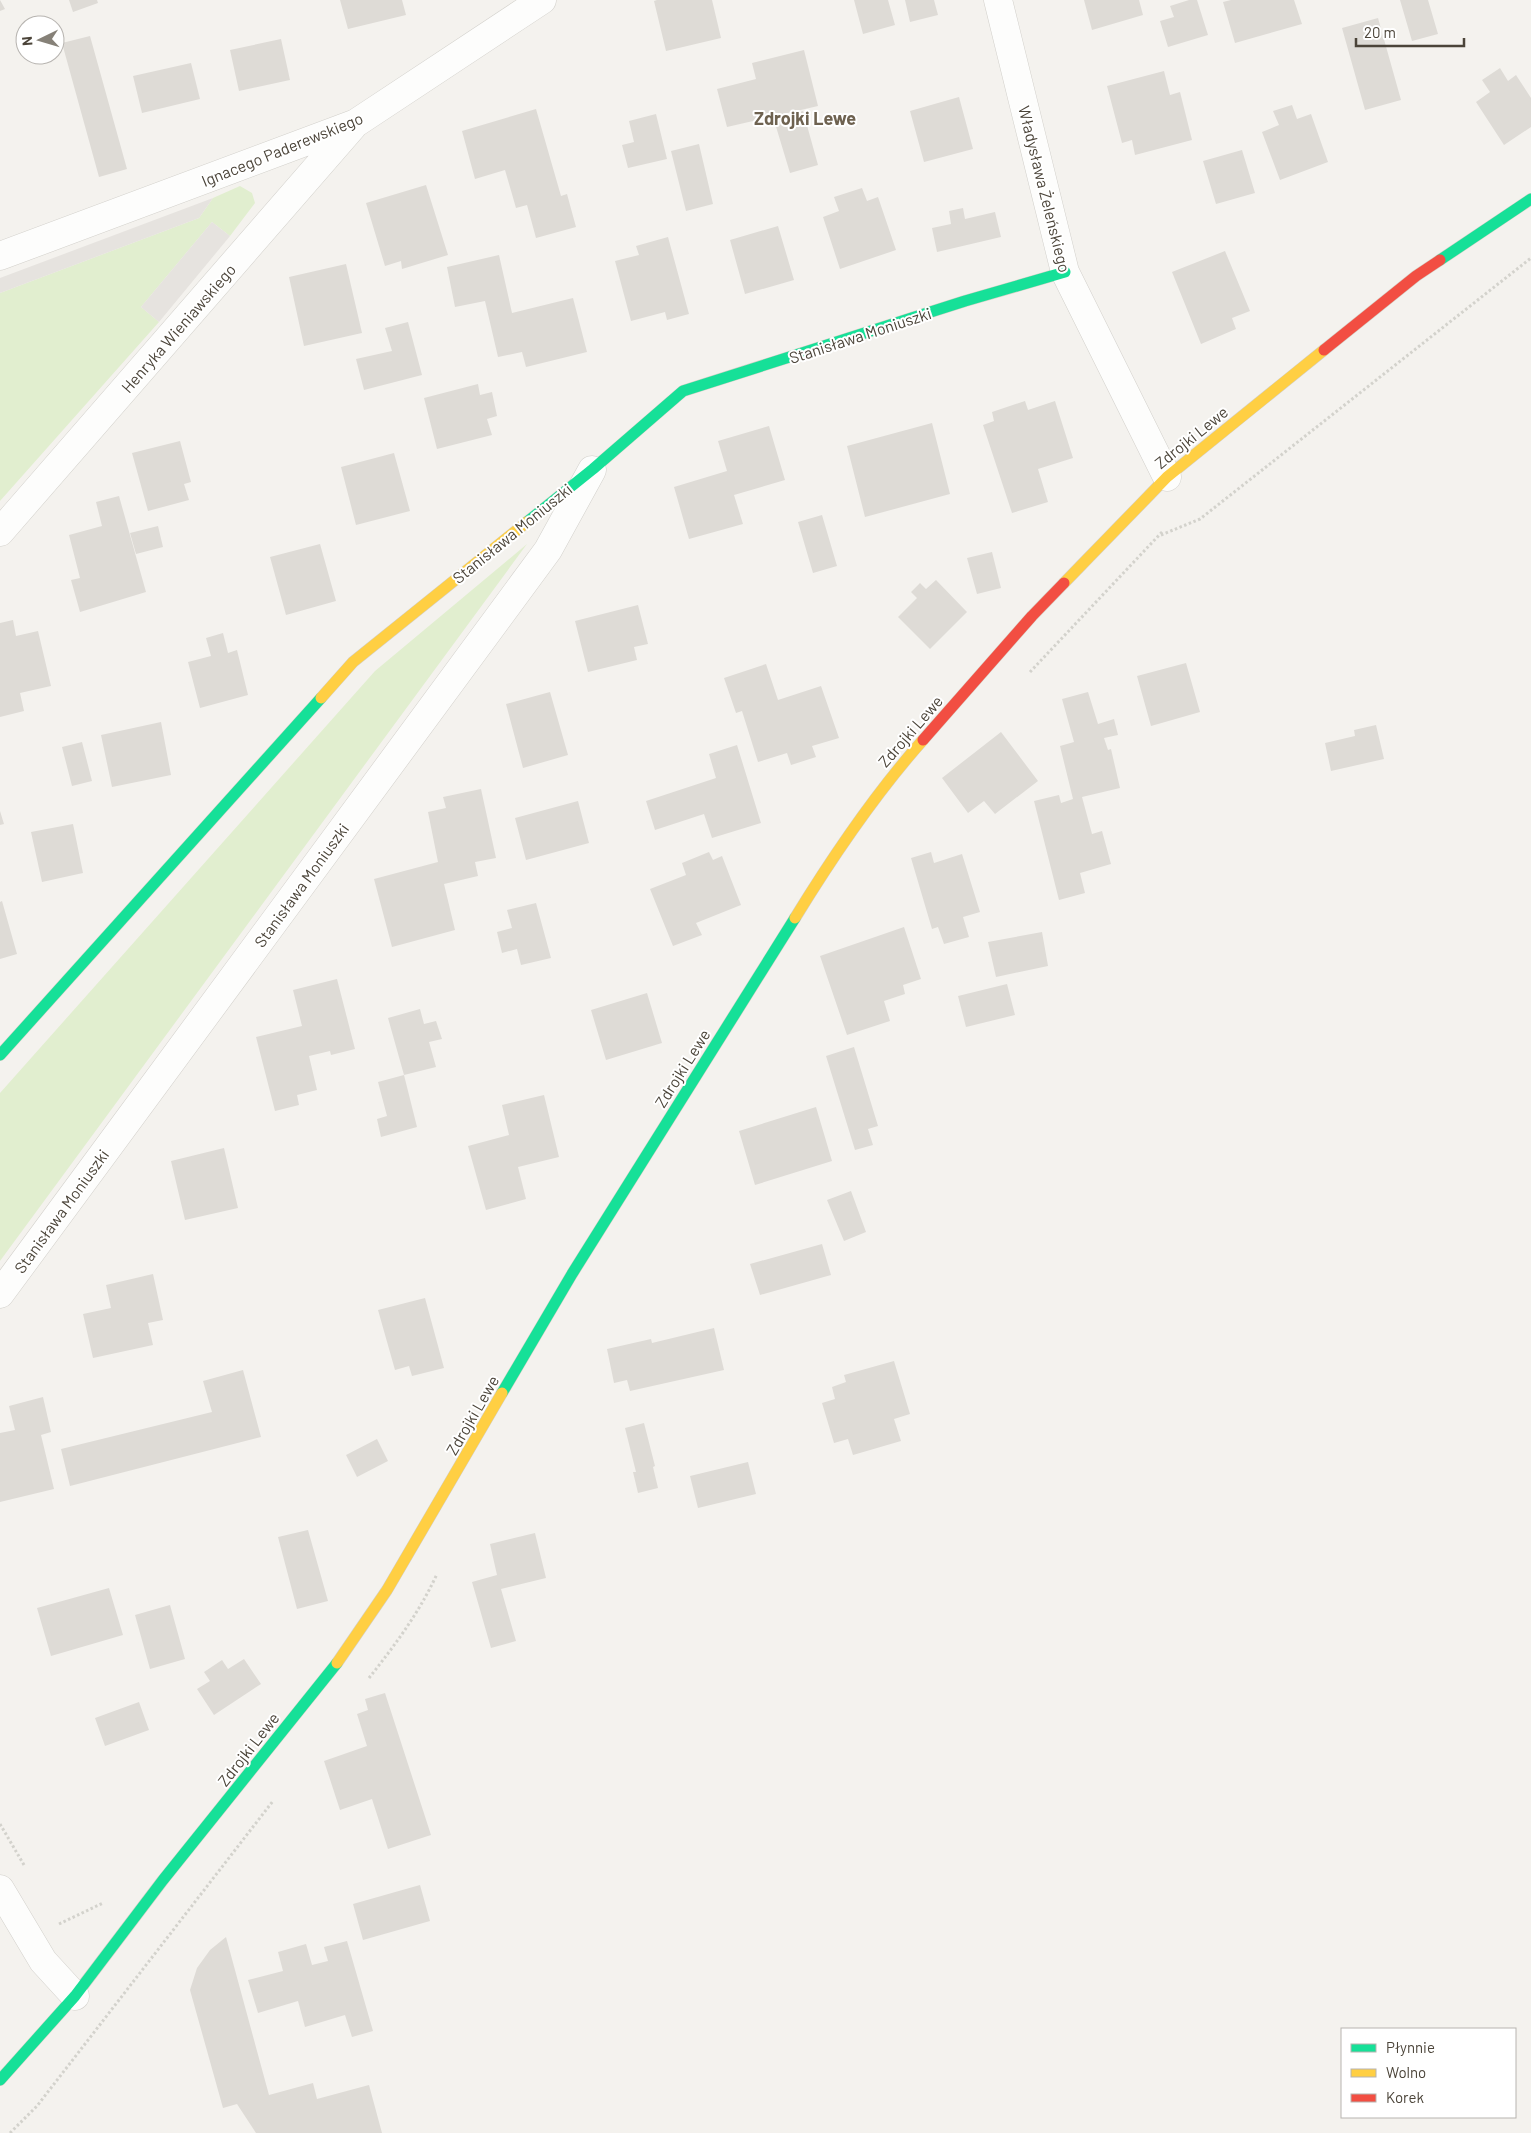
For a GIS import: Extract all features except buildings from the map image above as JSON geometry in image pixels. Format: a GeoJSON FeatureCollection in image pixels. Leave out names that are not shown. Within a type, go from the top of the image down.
{"type":"FeatureCollection","features":[{"type":"Feature","properties":{"kind":"street","name":"Ignacego Paderewskiego"},"geometry":{"type":"LineString","coordinates":[[0,256],[356,123],[542,0]]}},
{"type":"Feature","properties":{"kind":"street","name":"Władysława Żeleńskiego"},"geometry":{"type":"LineString","coordinates":[[998,0],[1065,272],[1167,477]]}},
{"type":"Feature","properties":{"kind":"street","name":"Henryka Wieniawskiego"},"geometry":{"type":"LineString","coordinates":[[0,532],[356,123]]}},
{"type":"Feature","properties":{"kind":"street","name":"Zdrojki Lewe"},"geometry":{"type":"LineString","coordinates":[[0,2080],[75,1996],[163,1880],[344,1653],[387,1590],[572,1274],[835,853],[904,761],[1032,616],[1167,477],[1416,276],[1531,199]]}},
{"type":"Feature","properties":{"kind":"street","name":"Stanisława Moniuszki"},"geometry":{"type":"LineString","coordinates":[[0,1055],[353,662],[593,469],[683,391],[965,301],[1065,272]]}},
{"type":"Feature","properties":{"kind":"street","name":"Stanisława Moniuszki"},"geometry":{"type":"LineString","coordinates":[[0,1294],[548,550],[593,469]]}},
{"type":"Feature","properties":{"kind":"street"},"geometry":{"type":"LineString","coordinates":[[0,1889],[43,1961],[75,1996]]}},
{"type":"Feature","properties":{"kind":"path"},"geometry":{"type":"LineString","coordinates":[[1160,535],[1200,519],[1531,258]]}},
{"type":"Feature","properties":{"kind":"path"},"geometry":{"type":"LineString","coordinates":[[0,1824],[24,1866]]}},
{"type":"Feature","properties":{"kind":"path"},"geometry":{"type":"LineString","coordinates":[[54,1916],[58,1924],[111,1899]]}},
{"type":"Feature","properties":{"kind":"green space"},"geometry":{"type":"Polygon","coordinates":[[[240,186],[252,193],[255,203],[230,236],[212,222],[141,307],[159,322],[0,501],[0,293],[199,218],[213,198],[240,186]]]}},
{"type":"Feature","properties":{"kind":"green space"},"geometry":{"type":"Polygon","coordinates":[[[527,544],[0,1261],[0,1093],[375,671],[527,544]]]}},
{"type":"Feature","properties":{"kind":"shaded area"},"geometry":{"type":"Polygon","coordinates":[[[213,198],[199,218],[0,293],[0,278],[213,198]]]}},
{"type":"Feature","properties":{"kind":"shaded area"},"geometry":{"type":"Polygon","coordinates":[[[212,222],[230,236],[159,322],[141,307],[212,222]]]}},
{"type":"Feature","properties":{"kind":"traffic: fast"},"geometry":{"type":"LineString","coordinates":[[1440,260],[1531,199]]}},
{"type":"Feature","properties":{"kind":"traffic: fast"},"geometry":{"type":"LineString","coordinates":[[527,522],[593,469],[683,391],[965,301],[1065,272]]}},
{"type":"Feature","properties":{"kind":"traffic: fast"},"geometry":{"type":"LineString","coordinates":[[0,1055],[321,698]]}},
{"type":"Feature","properties":{"kind":"traffic: fast"},"geometry":{"type":"LineString","coordinates":[[502,1393],[572,1274],[795,918]]}},
{"type":"Feature","properties":{"kind":"traffic: fast"},"geometry":{"type":"LineString","coordinates":[[0,2080],[75,1996],[163,1880],[337,1663]]}},
{"type":"Feature","properties":{"kind":"traffic: slow"},"geometry":{"type":"LineString","coordinates":[[1064,583],[1167,477],[1324,350]]}},
{"type":"Feature","properties":{"kind":"traffic: slow"},"geometry":{"type":"LineString","coordinates":[[321,698],[353,662],[527,522]]}},
{"type":"Feature","properties":{"kind":"traffic: slow"},"geometry":{"type":"LineString","coordinates":[[795,918],[855,826],[923,740]]}},
{"type":"Feature","properties":{"kind":"traffic: slow"},"geometry":{"type":"LineString","coordinates":[[337,1663],[387,1590],[502,1393]]}},
{"type":"Feature","properties":{"kind":"traffic: jam"},"geometry":{"type":"LineString","coordinates":[[1324,350],[1416,276],[1440,260]]}},
{"type":"Feature","properties":{"kind":"traffic: jam"},"geometry":{"type":"LineString","coordinates":[[923,740],[1032,616],[1064,583]]}},
{"type":"Feature","properties":{"kind":"district","name":"Zdrojki Lewe"},"geometry":{"type":"Point","coordinates":[805,118]}}]}
